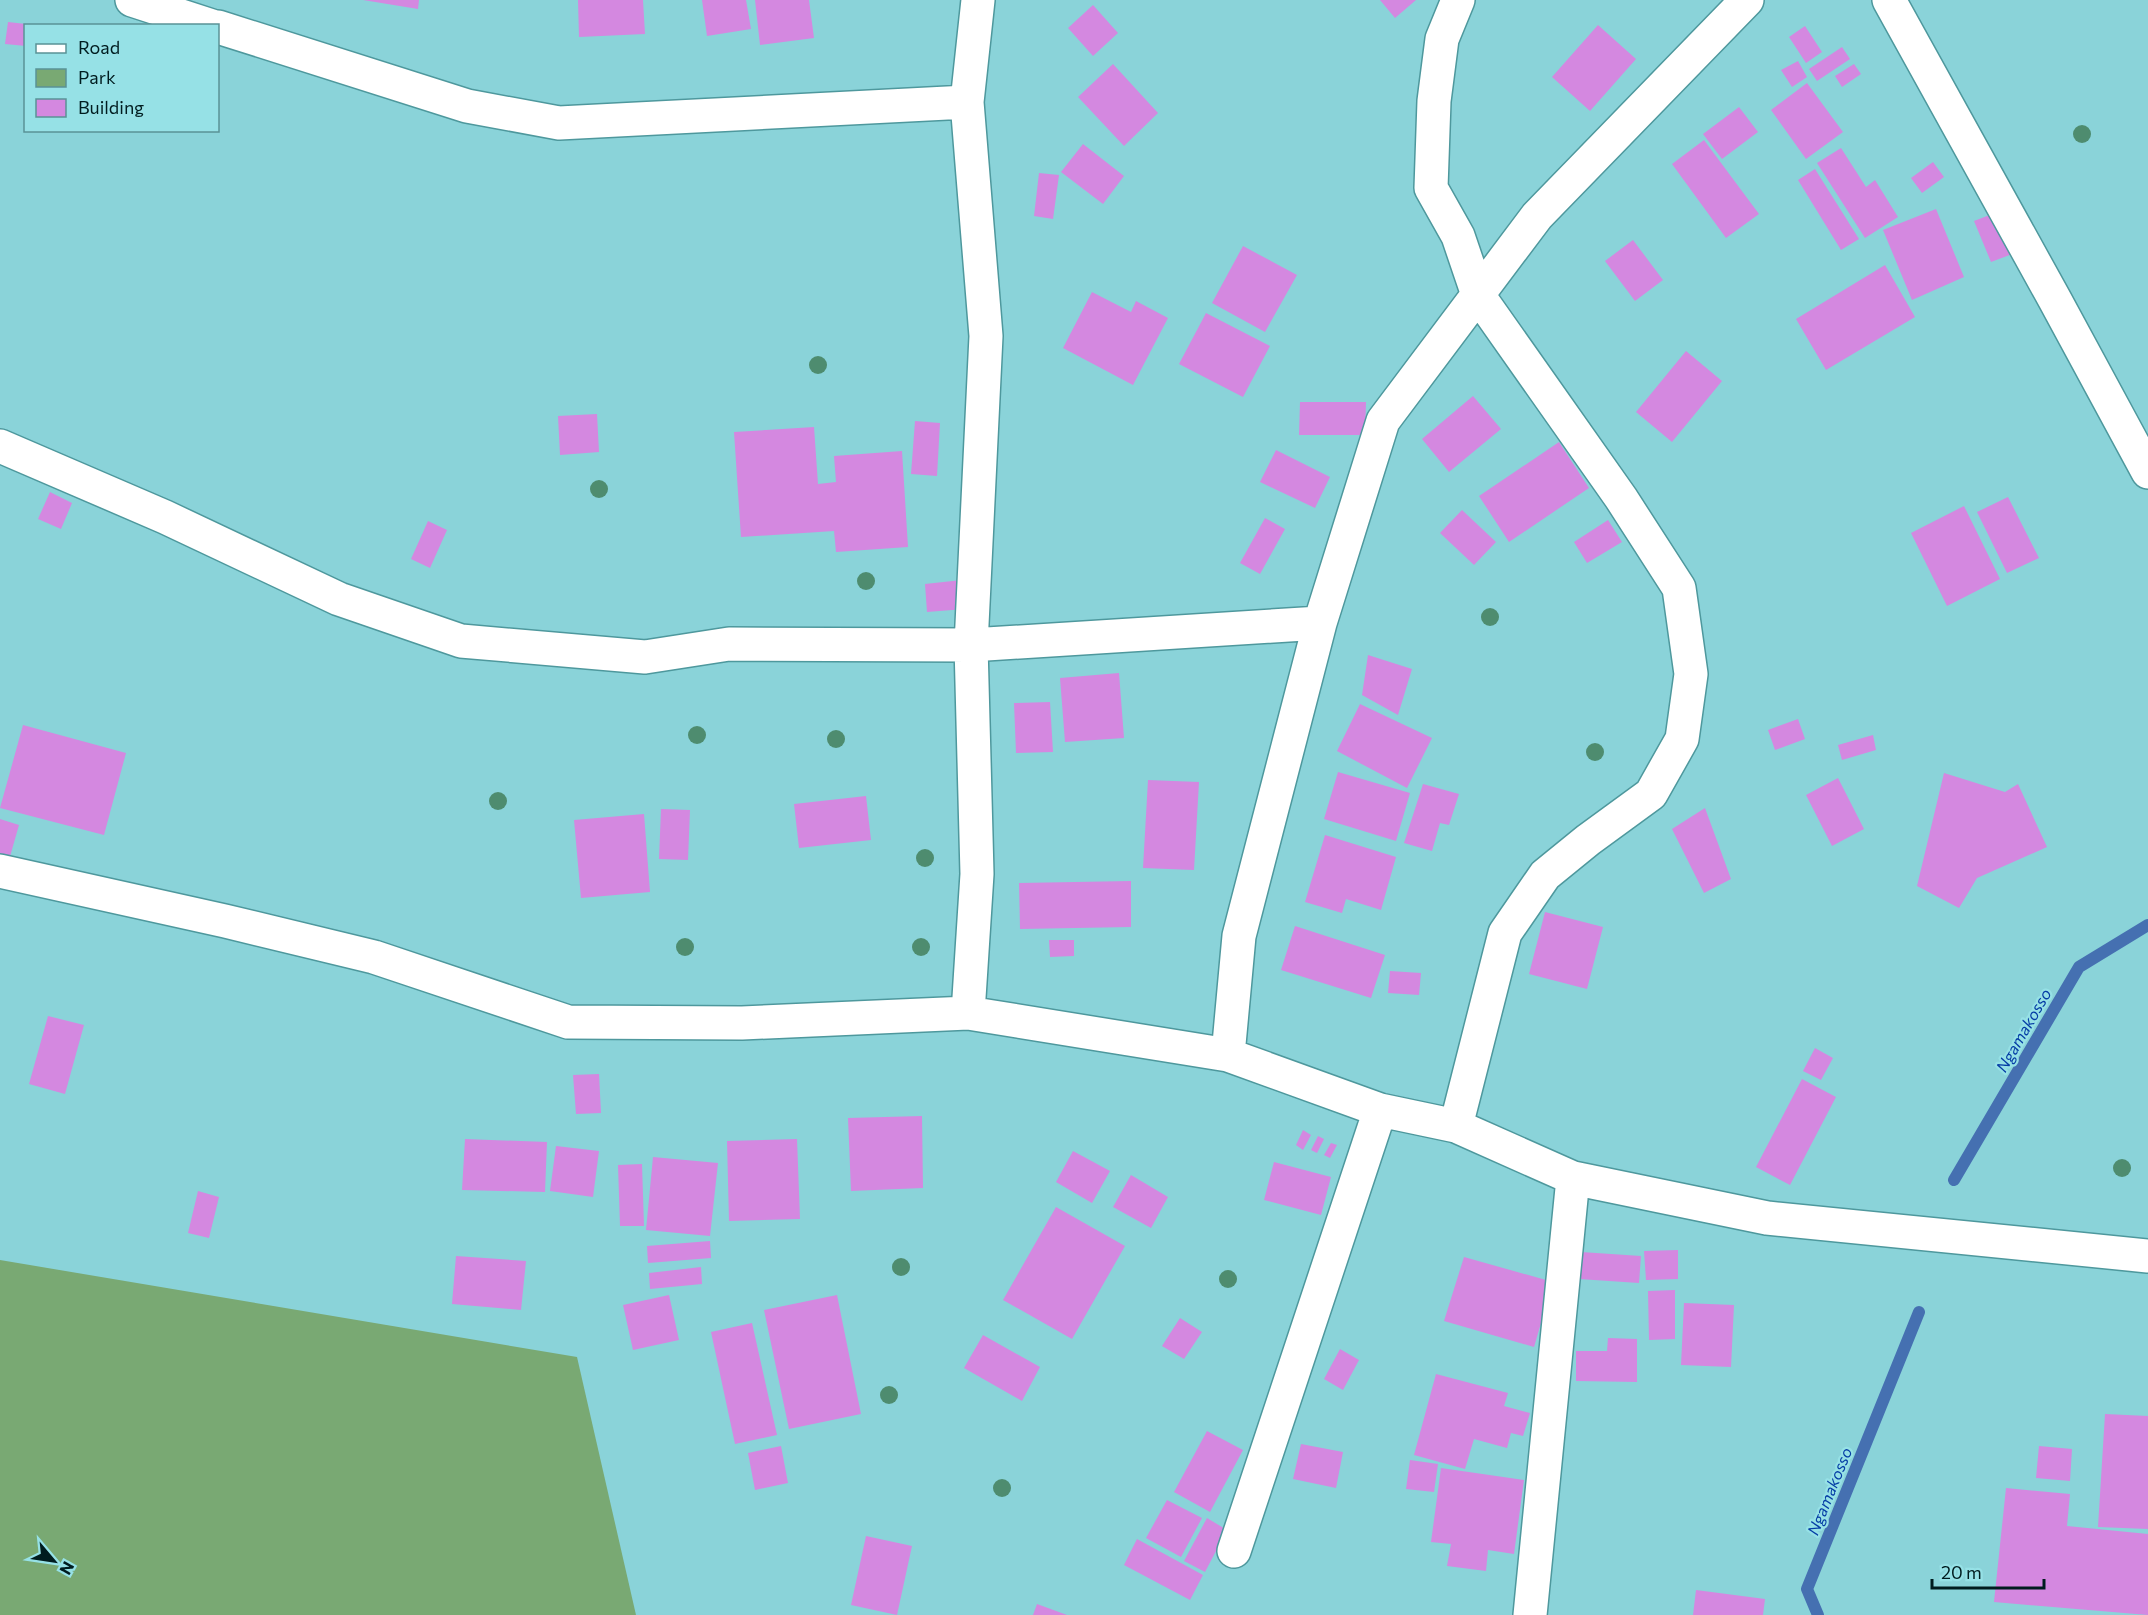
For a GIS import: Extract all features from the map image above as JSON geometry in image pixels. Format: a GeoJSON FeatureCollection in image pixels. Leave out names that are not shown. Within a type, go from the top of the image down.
{"type":"FeatureCollection","features":[{"type":"Feature","properties":{"kind":"street"},"geometry":{"type":"LineString","coordinates":[[132,0],[206,24]]}},
{"type":"Feature","properties":{"kind":"street"},"geometry":{"type":"LineString","coordinates":[[968,1013],[977,874],[970,645],[986,336],[967,102],[978,0]]}},
{"type":"Feature","properties":{"kind":"street"},"geometry":{"type":"LineString","coordinates":[[1456,1126],[1505,933],[1545,875],[1588,840],[1651,795],[1682,739],[1691,674],[1679,588],[1621,498],[1478,295],[1458,236],[1431,188],[1434,101],[1442,39],[1458,0]]}},
{"type":"Feature","properties":{"kind":"street"},"geometry":{"type":"LineString","coordinates":[[1228,1055],[1239,936],[1320,623],[1383,421],[1537,216],[1747,0]]}},
{"type":"Feature","properties":{"kind":"street"},"geometry":{"type":"LineString","coordinates":[[1889,0],[2148,472]]}},
{"type":"Feature","properties":{"kind":"street"},"geometry":{"type":"LineString","coordinates":[[219,27],[467,106],[559,123],[967,102]]}},
{"type":"Feature","properties":{"kind":"street"},"geometry":{"type":"LineString","coordinates":[[0,446],[165,517],[339,599],[461,641],[645,657],[729,644],[970,645],[1320,623]]}},
{"type":"Feature","properties":{"kind":"street"},"geometry":{"type":"LineString","coordinates":[[0,871],[374,957],[568,1022],[742,1023],[968,1013],[1228,1055],[1380,1110],[1456,1126],[1573,1178],[1767,1218],[2148,1256]]}},
{"type":"Feature","properties":{"kind":"street"},"geometry":{"type":"LineString","coordinates":[[1234,1551],[1380,1110]]}},
{"type":"Feature","properties":{"kind":"street"},"geometry":{"type":"LineString","coordinates":[[1530,1615],[1573,1178]]}},
{"type":"Feature","properties":{"kind":"green space"},"geometry":{"type":"Polygon","coordinates":[[[0,1260],[577,1357],[636,1615],[0,1615],[0,1260]]]}},
{"type":"Feature","properties":{"kind":"building"},"geometry":{"type":"Polygon","coordinates":[[[363,0],[419,0],[418,9],[363,0]]]}},
{"type":"Feature","properties":{"kind":"building"},"geometry":{"type":"Polygon","coordinates":[[[578,0],[643,0],[645,34],[579,37],[578,0]]]}},
{"type":"Feature","properties":{"kind":"building"},"geometry":{"type":"Polygon","coordinates":[[[702,0],[746,0],[751,29],[707,36],[702,0]]]}},
{"type":"Feature","properties":{"kind":"building"},"geometry":{"type":"Polygon","coordinates":[[[755,0],[809,0],[814,38],[760,45],[755,0]]]}},
{"type":"Feature","properties":{"kind":"building"},"geometry":{"type":"Polygon","coordinates":[[[1380,0],[1416,0],[1395,18],[1380,0]]]}},
{"type":"Feature","properties":{"kind":"building"},"geometry":{"type":"Polygon","coordinates":[[[1093,5],[1118,33],[1093,56],[1068,28],[1093,5]]]}},
{"type":"Feature","properties":{"kind":"building"},"geometry":{"type":"Polygon","coordinates":[[[8,22],[26,24],[24,24],[24,46],[5,44],[8,22]]]}},
{"type":"Feature","properties":{"kind":"building"},"geometry":{"type":"Polygon","coordinates":[[[1598,25],[1636,59],[1590,111],[1552,77],[1598,25]]]}},
{"type":"Feature","properties":{"kind":"building"},"geometry":{"type":"Polygon","coordinates":[[[1805,26],[1822,52],[1806,63],[1789,37],[1805,26]]]}},
{"type":"Feature","properties":{"kind":"building"},"geometry":{"type":"Polygon","coordinates":[[[1842,47],[1850,59],[1817,81],[1809,69],[1842,47]]]}},
{"type":"Feature","properties":{"kind":"building"},"geometry":{"type":"Polygon","coordinates":[[[1798,61],[1807,77],[1792,87],[1781,70],[1798,61]]]}},
{"type":"Feature","properties":{"kind":"building"},"geometry":{"type":"Polygon","coordinates":[[[1113,64],[1158,113],[1124,146],[1078,97],[1113,64]]]}},
{"type":"Feature","properties":{"kind":"building"},"geometry":{"type":"Polygon","coordinates":[[[1854,64],[1861,74],[1842,87],[1835,76],[1854,64]]]}},
{"type":"Feature","properties":{"kind":"building"},"geometry":{"type":"Polygon","coordinates":[[[1807,83],[1843,132],[1806,159],[1771,110],[1807,83]]]}},
{"type":"Feature","properties":{"kind":"building"},"geometry":{"type":"Polygon","coordinates":[[[1739,107],[1758,132],[1722,159],[1703,134],[1739,107]]]}},
{"type":"Feature","properties":{"kind":"building"},"geometry":{"type":"Polygon","coordinates":[[[1704,140],[1759,214],[1726,238],[1672,164],[1704,140]]]}},
{"type":"Feature","properties":{"kind":"building"},"geometry":{"type":"Polygon","coordinates":[[[1083,144],[1124,176],[1103,204],[1061,172],[1083,144]]]}},
{"type":"Feature","properties":{"kind":"building"},"geometry":{"type":"Polygon","coordinates":[[[1841,148],[1866,187],[1875,180],[1898,217],[1865,238],[1817,163],[1841,148]]]}},
{"type":"Feature","properties":{"kind":"building"},"geometry":{"type":"Polygon","coordinates":[[[1933,162],[1944,177],[1922,193],[1911,178],[1933,162]]]}},
{"type":"Feature","properties":{"kind":"building"},"geometry":{"type":"Polygon","coordinates":[[[1815,169],[1859,239],[1841,250],[1798,180],[1815,169]]]}},
{"type":"Feature","properties":{"kind":"building"},"geometry":{"type":"Polygon","coordinates":[[[1039,173],[1059,175],[1053,219],[1034,216],[1039,173]]]}},
{"type":"Feature","properties":{"kind":"building"},"geometry":{"type":"Polygon","coordinates":[[[1936,209],[1964,277],[1912,300],[1883,230],[1936,209]]]}},
{"type":"Feature","properties":{"kind":"building"},"geometry":{"type":"Polygon","coordinates":[[[2000,211],[2015,253],[1991,262],[1974,221],[2000,211]]]}},
{"type":"Feature","properties":{"kind":"building"},"geometry":{"type":"Polygon","coordinates":[[[1633,240],[1663,280],[1635,301],[1605,261],[1633,240]]]}},
{"type":"Feature","properties":{"kind":"building"},"geometry":{"type":"Polygon","coordinates":[[[1243,246],[1297,275],[1265,332],[1212,303],[1243,246]]]}},
{"type":"Feature","properties":{"kind":"building"},"geometry":{"type":"Polygon","coordinates":[[[1885,265],[1915,317],[1826,370],[1796,319],[1885,265]]]}},
{"type":"Feature","properties":{"kind":"building"},"geometry":{"type":"Polygon","coordinates":[[[1092,292],[1131,312],[1136,301],[1168,318],[1133,385],[1063,348],[1092,292]]]}},
{"type":"Feature","properties":{"kind":"building"},"geometry":{"type":"Polygon","coordinates":[[[1206,313],[1270,346],[1243,397],[1179,364],[1206,313]]]}},
{"type":"Feature","properties":{"kind":"building"},"geometry":{"type":"Polygon","coordinates":[[[1686,351],[1722,381],[1672,442],[1636,412],[1686,351]]]}},
{"type":"Feature","properties":{"kind":"building"},"geometry":{"type":"Polygon","coordinates":[[[1473,396],[1501,429],[1449,472],[1422,439],[1473,396]]]}},
{"type":"Feature","properties":{"kind":"building"},"geometry":{"type":"Polygon","coordinates":[[[1300,402],[1366,402],[1365,435],[1299,435],[1300,402]]]}},
{"type":"Feature","properties":{"kind":"building"},"geometry":{"type":"Polygon","coordinates":[[[597,414],[599,452],[560,455],[558,416],[597,414]]]}},
{"type":"Feature","properties":{"kind":"building"},"geometry":{"type":"Polygon","coordinates":[[[915,421],[940,423],[937,476],[911,474],[915,421]]]}},
{"type":"Feature","properties":{"kind":"building"},"geometry":{"type":"Polygon","coordinates":[[[814,427],[818,484],[836,482],[834,456],[902,451],[908,547],[836,552],[834,531],[741,537],[734,432],[814,427]]]}},
{"type":"Feature","properties":{"kind":"building"},"geometry":{"type":"Polygon","coordinates":[[[1559,442],[1589,488],[1509,542],[1479,496],[1559,442]]]}},
{"type":"Feature","properties":{"kind":"building"},"geometry":{"type":"Polygon","coordinates":[[[1276,450],[1330,477],[1315,508],[1260,482],[1276,450]]]}},
{"type":"Feature","properties":{"kind":"building"},"geometry":{"type":"Polygon","coordinates":[[[50,492],[72,503],[61,529],[38,519],[50,492]]]}},
{"type":"Feature","properties":{"kind":"building"},"geometry":{"type":"Polygon","coordinates":[[[2008,497],[2039,558],[2007,573],[1977,512],[2008,497]]]}},
{"type":"Feature","properties":{"kind":"building"},"geometry":{"type":"Polygon","coordinates":[[[1964,506],[2000,579],[1947,606],[1911,533],[1964,506]]]}},
{"type":"Feature","properties":{"kind":"building"},"geometry":{"type":"Polygon","coordinates":[[[1462,510],[1496,542],[1474,565],[1440,533],[1462,510]]]}},
{"type":"Feature","properties":{"kind":"building"},"geometry":{"type":"Polygon","coordinates":[[[1265,518],[1285,529],[1260,574],[1240,563],[1265,518]]]}},
{"type":"Feature","properties":{"kind":"building"},"geometry":{"type":"Polygon","coordinates":[[[1608,520],[1622,542],[1587,563],[1574,542],[1608,520]]]}},
{"type":"Feature","properties":{"kind":"building"},"geometry":{"type":"Polygon","coordinates":[[[428,521],[447,530],[430,568],[411,559],[428,521]]]}},
{"type":"Feature","properties":{"kind":"building"},"geometry":{"type":"Polygon","coordinates":[[[962,580],[965,609],[927,612],[925,584],[962,580]]]}},
{"type":"Feature","properties":{"kind":"building"},"geometry":{"type":"Polygon","coordinates":[[[1368,655],[1412,669],[1398,715],[1362,695],[1368,655]]]}},
{"type":"Feature","properties":{"kind":"building"},"geometry":{"type":"Polygon","coordinates":[[[1119,673],[1124,738],[1065,742],[1060,678],[1119,673]]]}},
{"type":"Feature","properties":{"kind":"building"},"geometry":{"type":"Polygon","coordinates":[[[1050,702],[1053,752],[1016,753],[1014,703],[1050,702]]]}},
{"type":"Feature","properties":{"kind":"building"},"geometry":{"type":"Polygon","coordinates":[[[1360,704],[1432,738],[1407,788],[1337,751],[1360,704]]]}},
{"type":"Feature","properties":{"kind":"building"},"geometry":{"type":"Polygon","coordinates":[[[1798,719],[1805,739],[1775,750],[1768,730],[1798,719]]]}},
{"type":"Feature","properties":{"kind":"building"},"geometry":{"type":"Polygon","coordinates":[[[23,725],[126,753],[104,835],[0,808],[23,725]]]}},
{"type":"Feature","properties":{"kind":"building"},"geometry":{"type":"Polygon","coordinates":[[[1873,735],[1876,750],[1842,760],[1838,745],[1873,735]]]}},
{"type":"Feature","properties":{"kind":"building"},"geometry":{"type":"Polygon","coordinates":[[[1338,772],[1410,793],[1396,841],[1324,819],[1338,772]]]}},
{"type":"Feature","properties":{"kind":"building"},"geometry":{"type":"Polygon","coordinates":[[[1944,773],[2005,792],[2018,784],[2047,847],[1977,878],[1959,908],[1917,886],[1944,773]]]}},
{"type":"Feature","properties":{"kind":"building"},"geometry":{"type":"Polygon","coordinates":[[[1838,778],[1864,829],[1832,846],[1806,795],[1838,778]]]}},
{"type":"Feature","properties":{"kind":"building"},"geometry":{"type":"Polygon","coordinates":[[[1148,780],[1199,782],[1194,870],[1143,868],[1148,780]]]}},
{"type":"Feature","properties":{"kind":"building"},"geometry":{"type":"Polygon","coordinates":[[[1423,784],[1459,794],[1449,825],[1440,823],[1432,851],[1404,843],[1423,784]]]}},
{"type":"Feature","properties":{"kind":"building"},"geometry":{"type":"Polygon","coordinates":[[[866,796],[871,840],[799,848],[794,804],[866,796]]]}},
{"type":"Feature","properties":{"kind":"building"},"geometry":{"type":"Polygon","coordinates":[[[1705,808],[1731,879],[1704,893],[1672,829],[1705,808]]]}},
{"type":"Feature","properties":{"kind":"building"},"geometry":{"type":"Polygon","coordinates":[[[661,809],[690,810],[688,860],[659,859],[661,809]]]}},
{"type":"Feature","properties":{"kind":"building"},"geometry":{"type":"Polygon","coordinates":[[[644,814],[650,892],[581,898],[574,820],[644,814]]]}},
{"type":"Feature","properties":{"kind":"building"},"geometry":{"type":"Polygon","coordinates":[[[0,819],[19,825],[9,860],[0,857],[0,819]]]}},
{"type":"Feature","properties":{"kind":"building"},"geometry":{"type":"Polygon","coordinates":[[[1325,835],[1396,857],[1381,910],[1346,899],[1342,913],[1305,902],[1325,835]]]}},
{"type":"Feature","properties":{"kind":"building"},"geometry":{"type":"Polygon","coordinates":[[[1131,881],[1131,927],[1020,929],[1019,883],[1131,881]]]}},
{"type":"Feature","properties":{"kind":"building"},"geometry":{"type":"Polygon","coordinates":[[[1545,912],[1603,927],[1587,989],[1529,974],[1545,912]]]}},
{"type":"Feature","properties":{"kind":"building"},"geometry":{"type":"Polygon","coordinates":[[[1295,926],[1385,955],[1371,998],[1281,970],[1295,926]]]}},
{"type":"Feature","properties":{"kind":"building"},"geometry":{"type":"Polygon","coordinates":[[[1049,940],[1074,940],[1074,956],[1050,957],[1049,940]]]}},
{"type":"Feature","properties":{"kind":"building"},"geometry":{"type":"Polygon","coordinates":[[[1390,971],[1421,973],[1419,995],[1388,993],[1390,971]]]}},
{"type":"Feature","properties":{"kind":"building"},"geometry":{"type":"Polygon","coordinates":[[[48,1016],[84,1025],[65,1094],[29,1084],[48,1016]]]}},
{"type":"Feature","properties":{"kind":"building"},"geometry":{"type":"Polygon","coordinates":[[[1815,1048],[1833,1058],[1821,1080],[1803,1071],[1815,1048]]]}},
{"type":"Feature","properties":{"kind":"building"},"geometry":{"type":"Polygon","coordinates":[[[599,1074],[601,1113],[576,1114],[573,1075],[599,1074]]]}},
{"type":"Feature","properties":{"kind":"building"},"geometry":{"type":"Polygon","coordinates":[[[1802,1079],[1836,1097],[1790,1185],[1756,1167],[1802,1079]]]}},
{"type":"Feature","properties":{"kind":"building"},"geometry":{"type":"Polygon","coordinates":[[[922,1116],[923,1188],[851,1191],[848,1118],[922,1116]]]}},
{"type":"Feature","properties":{"kind":"building"},"geometry":{"type":"Polygon","coordinates":[[[1303,1130],[1311,1135],[1303,1150],[1296,1145],[1303,1130]]]}},
{"type":"Feature","properties":{"kind":"building"},"geometry":{"type":"Polygon","coordinates":[[[1318,1136],[1324,1139],[1317,1153],[1311,1150],[1318,1136]]]}},
{"type":"Feature","properties":{"kind":"building"},"geometry":{"type":"Polygon","coordinates":[[[465,1139],[547,1142],[545,1192],[462,1190],[465,1139]]]}},
{"type":"Feature","properties":{"kind":"building"},"geometry":{"type":"Polygon","coordinates":[[[797,1139],[800,1219],[729,1221],[727,1141],[797,1139]]]}},
{"type":"Feature","properties":{"kind":"building"},"geometry":{"type":"Polygon","coordinates":[[[1331,1143],[1337,1145],[1330,1158],[1324,1155],[1331,1143]]]}},
{"type":"Feature","properties":{"kind":"building"},"geometry":{"type":"Polygon","coordinates":[[[556,1146],[599,1151],[593,1197],[550,1191],[556,1146]]]}},
{"type":"Feature","properties":{"kind":"building"},"geometry":{"type":"Polygon","coordinates":[[[1073,1151],[1110,1171],[1092,1203],[1056,1182],[1073,1151]]]}},
{"type":"Feature","properties":{"kind":"building"},"geometry":{"type":"Polygon","coordinates":[[[653,1157],[718,1163],[710,1236],[646,1230],[653,1157]]]}},
{"type":"Feature","properties":{"kind":"building"},"geometry":{"type":"Polygon","coordinates":[[[1274,1162],[1331,1177],[1321,1215],[1264,1200],[1274,1162]]]}},
{"type":"Feature","properties":{"kind":"building"},"geometry":{"type":"Polygon","coordinates":[[[642,1164],[644,1226],[620,1226],[618,1165],[642,1164]]]}},
{"type":"Feature","properties":{"kind":"building"},"geometry":{"type":"Polygon","coordinates":[[[1131,1175],[1168,1197],[1151,1228],[1113,1207],[1131,1175]]]}},
{"type":"Feature","properties":{"kind":"building"},"geometry":{"type":"Polygon","coordinates":[[[198,1191],[219,1197],[209,1238],[188,1233],[198,1191]]]}},
{"type":"Feature","properties":{"kind":"building"},"geometry":{"type":"Polygon","coordinates":[[[1056,1207],[1125,1246],[1072,1339],[1003,1300],[1056,1207]]]}},
{"type":"Feature","properties":{"kind":"building"},"geometry":{"type":"Polygon","coordinates":[[[710,1241],[711,1258],[648,1263],[647,1246],[710,1241]]]}},
{"type":"Feature","properties":{"kind":"building"},"geometry":{"type":"Polygon","coordinates":[[[1678,1250],[1678,1279],[1646,1280],[1644,1251],[1678,1250]]]}},
{"type":"Feature","properties":{"kind":"building"},"geometry":{"type":"Polygon","coordinates":[[[1581,1252],[1641,1256],[1639,1283],[1579,1279],[1581,1252]]]}},
{"type":"Feature","properties":{"kind":"building"},"geometry":{"type":"Polygon","coordinates":[[[456,1256],[526,1261],[521,1310],[452,1304],[456,1256]]]}},
{"type":"Feature","properties":{"kind":"building"},"geometry":{"type":"Polygon","coordinates":[[[1464,1257],[1553,1282],[1534,1347],[1444,1321],[1464,1257]]]}},
{"type":"Feature","properties":{"kind":"building"},"geometry":{"type":"Polygon","coordinates":[[[701,1267],[702,1284],[650,1289],[649,1273],[701,1267]]]}},
{"type":"Feature","properties":{"kind":"building"},"geometry":{"type":"Polygon","coordinates":[[[1675,1290],[1675,1339],[1649,1340],[1648,1291],[1675,1290]]]}},
{"type":"Feature","properties":{"kind":"building"},"geometry":{"type":"Polygon","coordinates":[[[669,1295],[679,1340],[633,1350],[623,1305],[669,1295]]]}},
{"type":"Feature","properties":{"kind":"building"},"geometry":{"type":"Polygon","coordinates":[[[837,1295],[861,1414],[789,1429],[764,1310],[837,1295]]]}},
{"type":"Feature","properties":{"kind":"building"},"geometry":{"type":"Polygon","coordinates":[[[1684,1303],[1734,1305],[1731,1367],[1681,1365],[1684,1303]]]}},
{"type":"Feature","properties":{"kind":"building"},"geometry":{"type":"Polygon","coordinates":[[[1180,1318],[1202,1332],[1184,1359],[1162,1346],[1180,1318]]]}},
{"type":"Feature","properties":{"kind":"building"},"geometry":{"type":"Polygon","coordinates":[[[752,1323],[777,1435],[735,1444],[711,1332],[752,1323]]]}},
{"type":"Feature","properties":{"kind":"building"},"geometry":{"type":"Polygon","coordinates":[[[983,1335],[1040,1367],[1022,1401],[964,1368],[983,1335]]]}},
{"type":"Feature","properties":{"kind":"building"},"geometry":{"type":"Polygon","coordinates":[[[1608,1338],[1637,1339],[1637,1382],[1576,1381],[1576,1351],[1607,1351],[1608,1338]]]}},
{"type":"Feature","properties":{"kind":"building"},"geometry":{"type":"Polygon","coordinates":[[[1340,1349],[1359,1360],[1343,1390],[1324,1379],[1340,1349]]]}},
{"type":"Feature","properties":{"kind":"building"},"geometry":{"type":"Polygon","coordinates":[[[1436,1374],[1508,1393],[1504,1406],[1530,1413],[1523,1436],[1511,1433],[1507,1448],[1474,1439],[1465,1469],[1414,1455],[1436,1374]]]}},
{"type":"Feature","properties":{"kind":"building"},"geometry":{"type":"Polygon","coordinates":[[[2105,1414],[2148,1416],[2148,1529],[2098,1527],[2105,1414]]]}},
{"type":"Feature","properties":{"kind":"building"},"geometry":{"type":"Polygon","coordinates":[[[1207,1431],[1243,1450],[1210,1512],[1174,1492],[1207,1431]]]}},
{"type":"Feature","properties":{"kind":"building"},"geometry":{"type":"Polygon","coordinates":[[[1301,1444],[1343,1452],[1336,1488],[1293,1479],[1301,1444]]]}},
{"type":"Feature","properties":{"kind":"building"},"geometry":{"type":"Polygon","coordinates":[[[781,1446],[788,1483],[755,1490],[748,1453],[781,1446]]]}},
{"type":"Feature","properties":{"kind":"building"},"geometry":{"type":"Polygon","coordinates":[[[2039,1446],[2072,1449],[2070,1481],[2036,1478],[2039,1446]]]}},
{"type":"Feature","properties":{"kind":"building"},"geometry":{"type":"Polygon","coordinates":[[[1410,1460],[1438,1464],[1434,1492],[1406,1489],[1410,1460]]]}},
{"type":"Feature","properties":{"kind":"building"},"geometry":{"type":"Polygon","coordinates":[[[1441,1468],[1524,1480],[1514,1554],[1488,1550],[1486,1571],[1447,1566],[1451,1544],[1431,1542],[1441,1468]]]}},
{"type":"Feature","properties":{"kind":"building"},"geometry":{"type":"Polygon","coordinates":[[[2006,1488],[2070,1494],[2067,1526],[2148,1534],[2148,1615],[1994,1602],[2006,1488]]]}},
{"type":"Feature","properties":{"kind":"building"},"geometry":{"type":"Polygon","coordinates":[[[1167,1500],[1202,1518],[1181,1557],[1146,1538],[1167,1500]]]}},
{"type":"Feature","properties":{"kind":"building"},"geometry":{"type":"Polygon","coordinates":[[[1207,1518],[1227,1530],[1205,1572],[1184,1561],[1207,1518]]]}},
{"type":"Feature","properties":{"kind":"building"},"geometry":{"type":"Polygon","coordinates":[[[866,1536],[912,1546],[897,1615],[851,1605],[866,1536]]]}},
{"type":"Feature","properties":{"kind":"building"},"geometry":{"type":"Polygon","coordinates":[[[1137,1539],[1203,1575],[1190,1600],[1124,1565],[1137,1539]]]}},
{"type":"Feature","properties":{"kind":"building"},"geometry":{"type":"Polygon","coordinates":[[[1696,1590],[1765,1599],[1763,1615],[1693,1615],[1696,1590]]]}},
{"type":"Feature","properties":{"kind":"building"},"geometry":{"type":"Polygon","coordinates":[[[1037,1604],[1067,1615],[1033,1615],[1037,1604]]]}},
{"type":"Feature","properties":{"kind":"waterway","name":"Ngamakosso"},"geometry":{"type":"LineString","coordinates":[[1954,1180],[2079,967],[2148,925]]}},
{"type":"Feature","properties":{"kind":"waterway","name":"Ngamakosso"},"geometry":{"type":"LineString","coordinates":[[1818,1615],[1807,1589],[1919,1312]]}}]}
